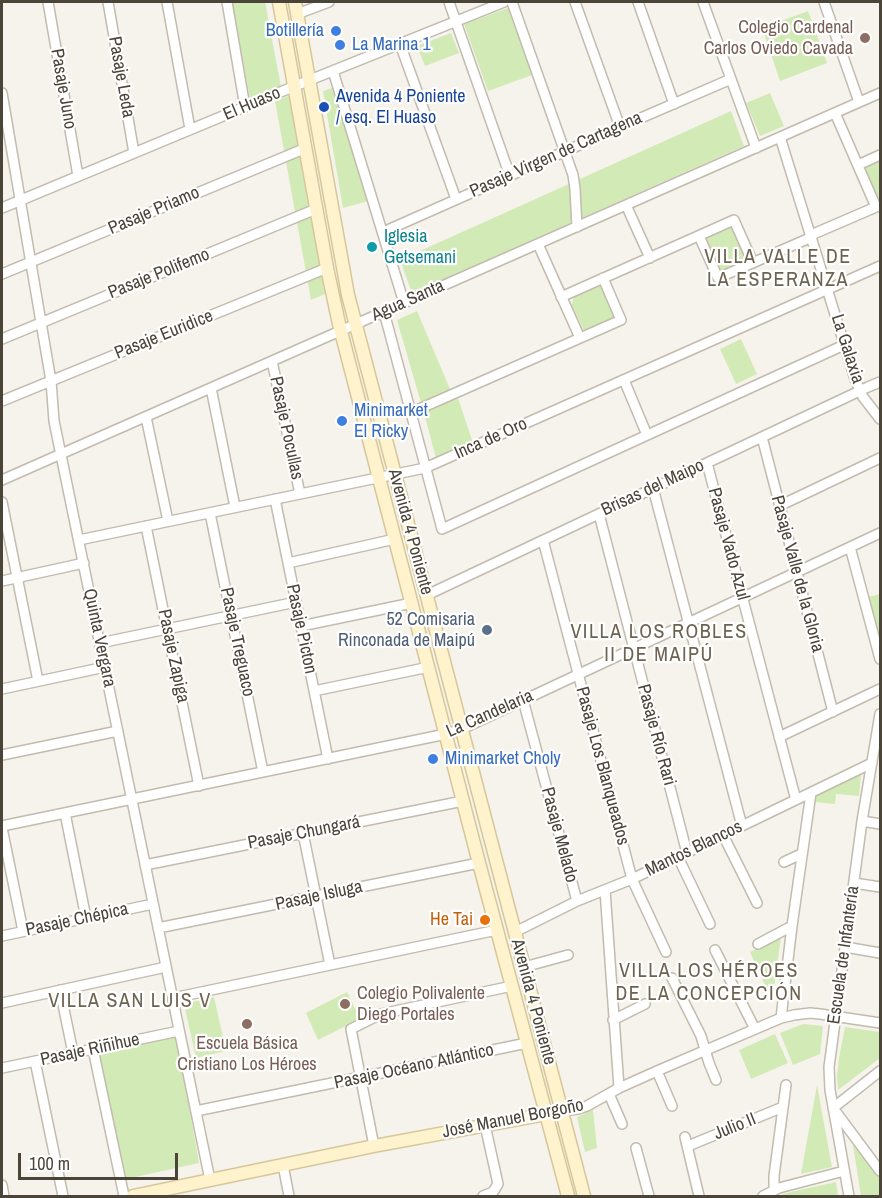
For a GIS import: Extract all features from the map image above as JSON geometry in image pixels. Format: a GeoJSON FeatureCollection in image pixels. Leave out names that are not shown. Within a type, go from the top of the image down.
{"type":"FeatureCollection","features":[{"type":"Feature","properties":{"kind":"street","name":"Pasaje Juno"},"geometry":{"type":"LineString","coordinates":[[48,2],[78,176]]}},
{"type":"Feature","properties":{"kind":"street","name":"Pasaje Leda"},"geometry":{"type":"LineString","coordinates":[[108,2],[134,153]]}},
{"type":"Feature","properties":{"kind":"street"},"geometry":{"type":"LineString","coordinates":[[167,2],[190,129]]}},
{"type":"Feature","properties":{"kind":"street"},"geometry":{"type":"LineString","coordinates":[[226,2],[245,107]]}},
{"type":"Feature","properties":{"kind":"street","name":"Avenida 4 Poniente"},"geometry":{"type":"LineString","coordinates":[[279,2],[327,268],[341,331],[568,1197]]}},
{"type":"Feature","properties":{"kind":"street"},"geometry":{"type":"LineString","coordinates":[[296,8],[329,2]]}},
{"type":"Feature","properties":{"kind":"street"},"geometry":{"type":"LineString","coordinates":[[449,2],[510,176]]}},
{"type":"Feature","properties":{"kind":"street","name":"El Huaso"},"geometry":{"type":"LineString","coordinates":[[2,208],[504,2]]}},
{"type":"Feature","properties":{"kind":"street"},"geometry":{"type":"LineString","coordinates":[[512,2],[573,175],[577,227]]}},
{"type":"Feature","properties":{"kind":"street"},"geometry":{"type":"LineString","coordinates":[[575,2],[620,127]]}},
{"type":"Feature","properties":{"kind":"street"},"geometry":{"type":"LineString","coordinates":[[638,2],[674,104]]}},
{"type":"Feature","properties":{"kind":"street"},"geometry":{"type":"LineString","coordinates":[[703,2],[756,148]]}},
{"type":"Feature","properties":{"kind":"street"},"geometry":{"type":"LineString","coordinates":[[824,2],[859,102]]}},
{"type":"Feature","properties":{"kind":"street","name":"Avenida 4 Poniente"},"geometry":{"type":"LineString","coordinates":[[296,8],[348,295],[584,1197]]}},
{"type":"Feature","properties":{"kind":"street"},"geometry":{"type":"LineString","coordinates":[[400,44],[456,199]]}},
{"type":"Feature","properties":{"kind":"street"},"geometry":{"type":"LineString","coordinates":[[333,71],[404,303]]}},
{"type":"Feature","properties":{"kind":"street","name":"Pasaje Virgen de Cartagena"},"geometry":{"type":"LineString","coordinates":[[382,232],[730,79]]}},
{"type":"Feature","properties":{"kind":"street","name":"Quinta Vergara"},"geometry":{"type":"LineString","coordinates":[[2,93],[5,139],[20,200],[31,262],[51,381],[54,421],[210,1180]]}},
{"type":"Feature","properties":{"kind":"street","name":"Agua Santa"},"geometry":{"type":"LineString","coordinates":[[2,480],[880,93]]}},
{"type":"Feature","properties":{"kind":"street"},"geometry":{"type":"LineString","coordinates":[[699,236],[718,278],[876,207],[835,113]]}},
{"type":"Feature","properties":{"kind":"street","name":"La Galaxia"},"geometry":{"type":"LineString","coordinates":[[780,137],[860,391],[880,419]]}},
{"type":"Feature","properties":{"kind":"street","name":"Pasaje Priamo"},"geometry":{"type":"LineString","coordinates":[[2,274],[306,148]]}},
{"type":"Feature","properties":{"kind":"street"},"geometry":{"type":"LineString","coordinates":[[858,165],[880,156]]}},
{"type":"Feature","properties":{"kind":"street"},"geometry":{"type":"LineString","coordinates":[[626,205],[650,258]]}},
{"type":"Feature","properties":{"kind":"street","name":"Pasaje Polifemo"},"geometry":{"type":"LineString","coordinates":[[2,339],[316,209]]}},
{"type":"Feature","properties":{"kind":"street"},"geometry":{"type":"LineString","coordinates":[[561,297],[734,220],[753,263]]}},
{"type":"Feature","properties":{"kind":"street"},"geometry":{"type":"LineString","coordinates":[[538,244],[580,338]]}},
{"type":"Feature","properties":{"kind":"street","name":"Inca de Oro"},"geometry":{"type":"LineString","coordinates":[[79,540],[425,468],[880,266]]}},
{"type":"Feature","properties":{"kind":"street","name":"Pasaje Euridice"},"geometry":{"type":"LineString","coordinates":[[2,402],[327,268]]}},
{"type":"Feature","properties":{"kind":"street"},"geometry":{"type":"LineString","coordinates":[[410,413],[621,320],[603,278]]}},
{"type":"Feature","properties":{"kind":"street"},"geometry":{"type":"LineString","coordinates":[[384,312],[442,529],[844,345]]}},
{"type":"Feature","properties":{"kind":"street","name":"Pasaje Pocullas"},"geometry":{"type":"LineString","coordinates":[[272,361],[300,494]]}},
{"type":"Feature","properties":{"kind":"street"},"geometry":{"type":"LineString","coordinates":[[624,380],[647,435]]}},
{"type":"Feature","properties":{"kind":"street","name":"Brisas del Maipo"},"geometry":{"type":"LineString","coordinates":[[427,595],[880,382]]}},
{"type":"Feature","properties":{"kind":"street"},"geometry":{"type":"LineString","coordinates":[[211,388],[235,507]]}},
{"type":"Feature","properties":{"kind":"street"},"geometry":{"type":"LineString","coordinates":[[146,417],[168,521]]}},
{"type":"Feature","properties":{"kind":"street","name":"Pasaje Valle de la Gloria"},"geometry":{"type":"LineString","coordinates":[[762,437],[833,712]]}},
{"type":"Feature","properties":{"kind":"street"},"geometry":{"type":"LineString","coordinates":[[779,506],[880,458]]}},
{"type":"Feature","properties":{"kind":"street","name":"Pasaje Vado Azul"},"geometry":{"type":"LineString","coordinates":[[707,463],[796,800]]}},
{"type":"Feature","properties":{"kind":"street"},"geometry":{"type":"LineString","coordinates":[[653,488],[742,826]]}},
{"type":"Feature","properties":{"kind":"street","name":"Pasaje Picton"},"geometry":{"type":"LineString","coordinates":[[275,499],[328,759]]}},
{"type":"Feature","properties":{"kind":"street"},"geometry":{"type":"LineString","coordinates":[[2,502],[38,681]]}},
{"type":"Feature","properties":{"kind":"street","name":"Pasaje Treguaco"},"geometry":{"type":"LineString","coordinates":[[210,513],[263,772]]}},
{"type":"Feature","properties":{"kind":"street","name":"Pasaje Río Rari"},"geometry":{"type":"LineString","coordinates":[[599,514],[634,648],[682,855],[710,924]]}},
{"type":"Feature","properties":{"kind":"street","name":"Pasaje Zapiga"},"geometry":{"type":"LineString","coordinates":[[146,526],[199,786]]}},
{"type":"Feature","properties":{"kind":"street","name":"La Candelaria"},"geometry":{"type":"LineString","coordinates":[[2,827],[462,729],[880,533]]}},
{"type":"Feature","properties":{"kind":"street"},"geometry":{"type":"LineString","coordinates":[[288,563],[395,539]]}},
{"type":"Feature","properties":{"kind":"street","name":"Pasaje Los Blanqueados"},"geometry":{"type":"LineString","coordinates":[[543,540],[632,879],[666,952]]}},
{"type":"Feature","properties":{"kind":"street"},"geometry":{"type":"LineString","coordinates":[[850,547],[880,659]]}},
{"type":"Feature","properties":{"kind":"street"},"geometry":{"type":"LineString","coordinates":[[2,581],[84,563]]}},
{"type":"Feature","properties":{"kind":"street"},"geometry":{"type":"LineString","coordinates":[[100,643],[296,602]]}},
{"type":"Feature","properties":{"kind":"street"},"geometry":{"type":"LineString","coordinates":[[301,627],[412,603]]}},
{"type":"Feature","properties":{"kind":"street"},"geometry":{"type":"LineString","coordinates":[[420,632],[436,628]]}},
{"type":"Feature","properties":{"kind":"street"},"geometry":{"type":"LineString","coordinates":[[2,689],[105,667]]}},
{"type":"Feature","properties":{"kind":"street"},"geometry":{"type":"LineString","coordinates":[[314,691],[429,667]]}},
{"type":"Feature","properties":{"kind":"street"},"geometry":{"type":"LineString","coordinates":[[779,737],[880,689]]}},
{"type":"Feature","properties":{"kind":"street","name":"Pasaje Melado"},"geometry":{"type":"LineString","coordinates":[[523,700],[577,902]]}},
{"type":"Feature","properties":{"kind":"street","name":"Escuela de Infantería"},"geometry":{"type":"LineString","coordinates":[[849,1197],[832,1108],[829,1067],[862,821],[880,714]]}},
{"type":"Feature","properties":{"kind":"street"},"geometry":{"type":"LineString","coordinates":[[2,755],[118,731]]}},
{"type":"Feature","properties":{"kind":"street","name":"Mantos Blancos"},"geometry":{"type":"LineString","coordinates":[[515,932],[632,879],[872,763]]}},
{"type":"Feature","properties":{"kind":"street"},"geometry":{"type":"LineString","coordinates":[[781,1018],[810,793]]}},
{"type":"Feature","properties":{"kind":"street","name":"Pasaje Chungará"},"geometry":{"type":"LineString","coordinates":[[146,865],[463,801]]}},
{"type":"Feature","properties":{"kind":"street"},"geometry":{"type":"LineString","coordinates":[[65,813],[86,918]]}},
{"type":"Feature","properties":{"kind":"street"},"geometry":{"type":"LineString","coordinates":[[862,821],[880,824]]}},
{"type":"Feature","properties":{"kind":"street"},"geometry":{"type":"LineString","coordinates":[[2,827],[23,931]]}},
{"type":"Feature","properties":{"kind":"street"},"geometry":{"type":"LineString","coordinates":[[303,833],[330,965]]}},
{"type":"Feature","properties":{"kind":"street"},"geometry":{"type":"LineString","coordinates":[[723,835],[757,903]]}},
{"type":"Feature","properties":{"kind":"street"},"geometry":{"type":"LineString","coordinates":[[784,862],[801,854]]}},
{"type":"Feature","properties":{"kind":"street","name":"Pasaje Isluga"},"geometry":{"type":"LineString","coordinates":[[158,928],[479,863]]}},
{"type":"Feature","properties":{"kind":"street"},"geometry":{"type":"LineString","coordinates":[[854,883],[880,887]]}},
{"type":"Feature","properties":{"kind":"street"},"geometry":{"type":"LineString","coordinates":[[605,890],[619,1088]]}},
{"type":"Feature","properties":{"kind":"street","name":"Pasaje Chépica"},"geometry":{"type":"LineString","coordinates":[[2,936],[153,904]]}},
{"type":"Feature","properties":{"kind":"street"},"geometry":{"type":"LineString","coordinates":[[758,944],[792,927]]}},
{"type":"Feature","properties":{"kind":"street"},"geometry":{"type":"LineString","coordinates":[[173,998],[497,930]]}},
{"type":"Feature","properties":{"kind":"street"},"geometry":{"type":"LineString","coordinates":[[845,947],[880,953]]}},
{"type":"Feature","properties":{"kind":"street"},"geometry":{"type":"LineString","coordinates":[[714,950],[755,1029]]}},
{"type":"Feature","properties":{"kind":"street"},"geometry":{"type":"LineString","coordinates":[[524,967],[568,955]]}},
{"type":"Feature","properties":{"kind":"street"},"geometry":{"type":"LineString","coordinates":[[2,1003],[166,967]]}},
{"type":"Feature","properties":{"kind":"street"},"geometry":{"type":"LineString","coordinates":[[672,978],[701,1036],[716,1080]]}},
{"type":"Feature","properties":{"kind":"street"},"geometry":{"type":"LineString","coordinates":[[375,1146],[351,1029],[381,1014],[512,986]]}},
{"type":"Feature","properties":{"kind":"street"},"geometry":{"type":"LineString","coordinates":[[60,990],[73,1053]]}},
{"type":"Feature","properties":{"kind":"street"},"geometry":{"type":"LineString","coordinates":[[613,1020],[645,1004]]}},
{"type":"Feature","properties":{"kind":"street","name":"José Manuel Borgoño"},"geometry":{"type":"LineString","coordinates":[[133,1197],[375,1146],[578,1109],[619,1088],[781,1018],[802,1014],[880,1023]]}},
{"type":"Feature","properties":{"kind":"street","name":"Pasaje Riñihue"},"geometry":{"type":"LineString","coordinates":[[2,1068],[179,1031]]}},
{"type":"Feature","properties":{"kind":"street","name":"Pasaje Océano Atlántico"},"geometry":{"type":"LineString","coordinates":[[196,1111],[527,1043]]}},
{"type":"Feature","properties":{"kind":"street"},"geometry":{"type":"LineString","coordinates":[[93,1049],[124,1197]]}},
{"type":"Feature","properties":{"kind":"street"},"geometry":{"type":"LineString","coordinates":[[35,1061],[63,1197]]}},
{"type":"Feature","properties":{"kind":"street"},"geometry":{"type":"LineString","coordinates":[[657,1071],[672,1106]]}},
{"type":"Feature","properties":{"kind":"street"},"geometry":{"type":"LineString","coordinates":[[880,1071],[832,1108],[880,1171]]}},
{"type":"Feature","properties":{"kind":"street","name":"Julio II"},"geometry":{"type":"LineString","coordinates":[[768,1194],[774,1176],[786,1085]]}},
{"type":"Feature","properties":{"kind":"street"},"geometry":{"type":"LineString","coordinates":[[609,1094],[622,1124]]}},
{"type":"Feature","properties":{"kind":"street","name":"Julio II"},"geometry":{"type":"LineString","coordinates":[[699,1197],[686,1142],[783,1107]]}},
{"type":"Feature","properties":{"kind":"street"},"geometry":{"type":"LineString","coordinates":[[483,1197],[493,1192],[498,1184],[485,1125]]}},
{"type":"Feature","properties":{"kind":"street"},"geometry":{"type":"LineString","coordinates":[[636,1148],[649,1197]]}},
{"type":"Feature","properties":{"kind":"street"},"geometry":{"type":"LineString","coordinates":[[283,1165],[289,1197]]}},
{"type":"Feature","properties":{"kind":"street"},"geometry":{"type":"LineString","coordinates":[[768,1194],[784,1186],[844,1171]]}},
{"type":"Feature","properties":{"kind":"street"},"geometry":{"type":"LineString","coordinates":[[2,1185],[4,1197]]}},
{"type":"Feature","properties":{"kind":"green space"},"geometry":{"type":"Polygon","coordinates":[[[232,2],[265,2],[281,87],[250,99],[232,2]]]}},
{"type":"Feature","properties":{"kind":"green space"},"geometry":{"type":"Polygon","coordinates":[[[508,8],[532,75],[488,91],[464,24],[508,8]]]}},
{"type":"Feature","properties":{"kind":"green space"},"geometry":{"type":"Polygon","coordinates":[[[808,11],[827,63],[780,81],[762,28],[808,11]]]}},
{"type":"Feature","properties":{"kind":"green space"},"geometry":{"type":"Polygon","coordinates":[[[451,33],[459,53],[425,66],[417,46],[451,33]]]}},
{"type":"Feature","properties":{"kind":"green space"},"geometry":{"type":"Polygon","coordinates":[[[332,88],[368,201],[343,208],[323,91],[332,88]]]}},
{"type":"Feature","properties":{"kind":"green space"},"geometry":{"type":"Polygon","coordinates":[[[770,93],[784,126],[760,136],[746,103],[770,93]]]}},
{"type":"Feature","properties":{"kind":"green space"},"geometry":{"type":"Polygon","coordinates":[[[289,96],[325,294],[311,300],[275,101],[289,96]]]}},
{"type":"Feature","properties":{"kind":"green space"},"geometry":{"type":"Polygon","coordinates":[[[731,111],[744,146],[412,293],[400,260],[731,111]]]}},
{"type":"Feature","properties":{"kind":"green space"},"geometry":{"type":"Polygon","coordinates":[[[880,159],[880,197],[877,199],[864,166],[880,159]]]}},
{"type":"Feature","properties":{"kind":"green space"},"geometry":{"type":"Polygon","coordinates":[[[733,227],[748,260],[719,272],[705,239],[733,227]]]}},
{"type":"Feature","properties":{"kind":"green space"},"geometry":{"type":"Polygon","coordinates":[[[600,283],[617,319],[585,333],[572,305],[574,294],[600,283]]]}},
{"type":"Feature","properties":{"kind":"green space"},"geometry":{"type":"Polygon","coordinates":[[[417,311],[450,389],[421,403],[397,320],[417,311]]]}},
{"type":"Feature","properties":{"kind":"green space"},"geometry":{"type":"Polygon","coordinates":[[[741,339],[757,374],[736,384],[720,349],[741,339]]]}},
{"type":"Feature","properties":{"kind":"green space"},"geometry":{"type":"Polygon","coordinates":[[[458,398],[472,440],[436,458],[424,413],[458,398]]]}},
{"type":"Feature","properties":{"kind":"green space"},"geometry":{"type":"Polygon","coordinates":[[[880,594],[880,642],[868,597],[880,594]]]}},
{"type":"Feature","properties":{"kind":"green space"},"geometry":{"type":"Polygon","coordinates":[[[861,775],[859,796],[836,794],[835,804],[814,802],[815,795],[861,775]]]}},
{"type":"Feature","properties":{"kind":"green space"},"geometry":{"type":"Polygon","coordinates":[[[781,938],[772,1000],[750,952],[781,938]]]}},
{"type":"Feature","properties":{"kind":"green space"},"geometry":{"type":"Polygon","coordinates":[[[347,992],[360,1019],[318,1040],[306,1013],[347,992]]]}},
{"type":"Feature","properties":{"kind":"green space"},"geometry":{"type":"Polygon","coordinates":[[[214,997],[226,1051],[196,1058],[184,1004],[214,997]]]}},
{"type":"Feature","properties":{"kind":"green space"},"geometry":{"type":"Polygon","coordinates":[[[803,1024],[823,1026],[820,1054],[793,1065],[780,1033],[803,1024]]]}},
{"type":"Feature","properties":{"kind":"green space"},"geometry":{"type":"Polygon","coordinates":[[[845,1027],[880,1032],[880,1058],[838,1090],[839,1058],[845,1027]]]}},
{"type":"Feature","properties":{"kind":"green space"},"geometry":{"type":"Polygon","coordinates":[[[775,1034],[788,1063],[751,1079],[739,1050],[775,1034]]]}},
{"type":"Feature","properties":{"kind":"green space"},"geometry":{"type":"Polygon","coordinates":[[[177,1037],[199,1163],[126,1179],[99,1053],[177,1037]]]}},
{"type":"Feature","properties":{"kind":"green space"},"geometry":{"type":"Polygon","coordinates":[[[817,1085],[832,1167],[801,1174],[817,1085]]]}},
{"type":"Feature","properties":{"kind":"green space"},"geometry":{"type":"Polygon","coordinates":[[[593,1110],[597,1148],[585,1152],[577,1117],[593,1110]]]}},
{"type":"Feature","properties":{"kind":"green space"},"geometry":{"type":"Polygon","coordinates":[[[852,1139],[880,1178],[880,1196],[861,1196],[852,1139]]]}},
{"type":"Feature","properties":{"kind":"green space"},"geometry":{"type":"Polygon","coordinates":[[[836,1182],[838,1196],[778,1196],[786,1193],[836,1182]]]}},
{"type":"Feature","properties":{"kind":"place","name":"Botillería"},"geometry":{"type":"Point","coordinates":[336,31]}},
{"type":"Feature","properties":{"kind":"place","name":"Colegio Cardenal Carlos Oviedo Cavada"},"geometry":{"type":"Point","coordinates":[865,38]}},
{"type":"Feature","properties":{"kind":"place","name":"La Marina 1"},"geometry":{"type":"Point","coordinates":[340,45]}},
{"type":"Feature","properties":{"kind":"place","name":"Avenida 4 Poniente / esq. El Huaso"},"geometry":{"type":"Point","coordinates":[324,107]}},
{"type":"Feature","properties":{"kind":"place","name":"Iglesia Getsemani"},"geometry":{"type":"Point","coordinates":[372,247]}},
{"type":"Feature","properties":{"kind":"place","name":"Minimarket El Ricky"},"geometry":{"type":"Point","coordinates":[342,421]}},
{"type":"Feature","properties":{"kind":"place","name":"52 Comisaria Rinconada de Maipú"},"geometry":{"type":"Point","coordinates":[487,630]}},
{"type":"Feature","properties":{"kind":"place","name":"Minimarket Choly"},"geometry":{"type":"Point","coordinates":[433,759]}},
{"type":"Feature","properties":{"kind":"place","name":"He Tai"},"geometry":{"type":"Point","coordinates":[485,920]}},
{"type":"Feature","properties":{"kind":"place","name":"Colegio Polivalente Diego Portales"},"geometry":{"type":"Point","coordinates":[345,1004]}},
{"type":"Feature","properties":{"kind":"place","name":"Escuela Básica Cristiano Los Héroes"},"geometry":{"type":"Point","coordinates":[247,1024]}},
{"type":"Feature","properties":{"kind":"district","name":"VILLA VALLE DE LA ESPERANZA"},"geometry":{"type":"Point","coordinates":[778,270]}},
{"type":"Feature","properties":{"kind":"district","name":"VILLA LOS ROBLES II DE MAIPÚ"},"geometry":{"type":"Point","coordinates":[659,644]}},
{"type":"Feature","properties":{"kind":"district","name":"VILLA LOS HÉROES DE LA CONCEPCIÓN"},"geometry":{"type":"Point","coordinates":[709,984]}},
{"type":"Feature","properties":{"kind":"district","name":"VILLA SAN LUIS V"},"geometry":{"type":"Point","coordinates":[130,1002]}}]}
